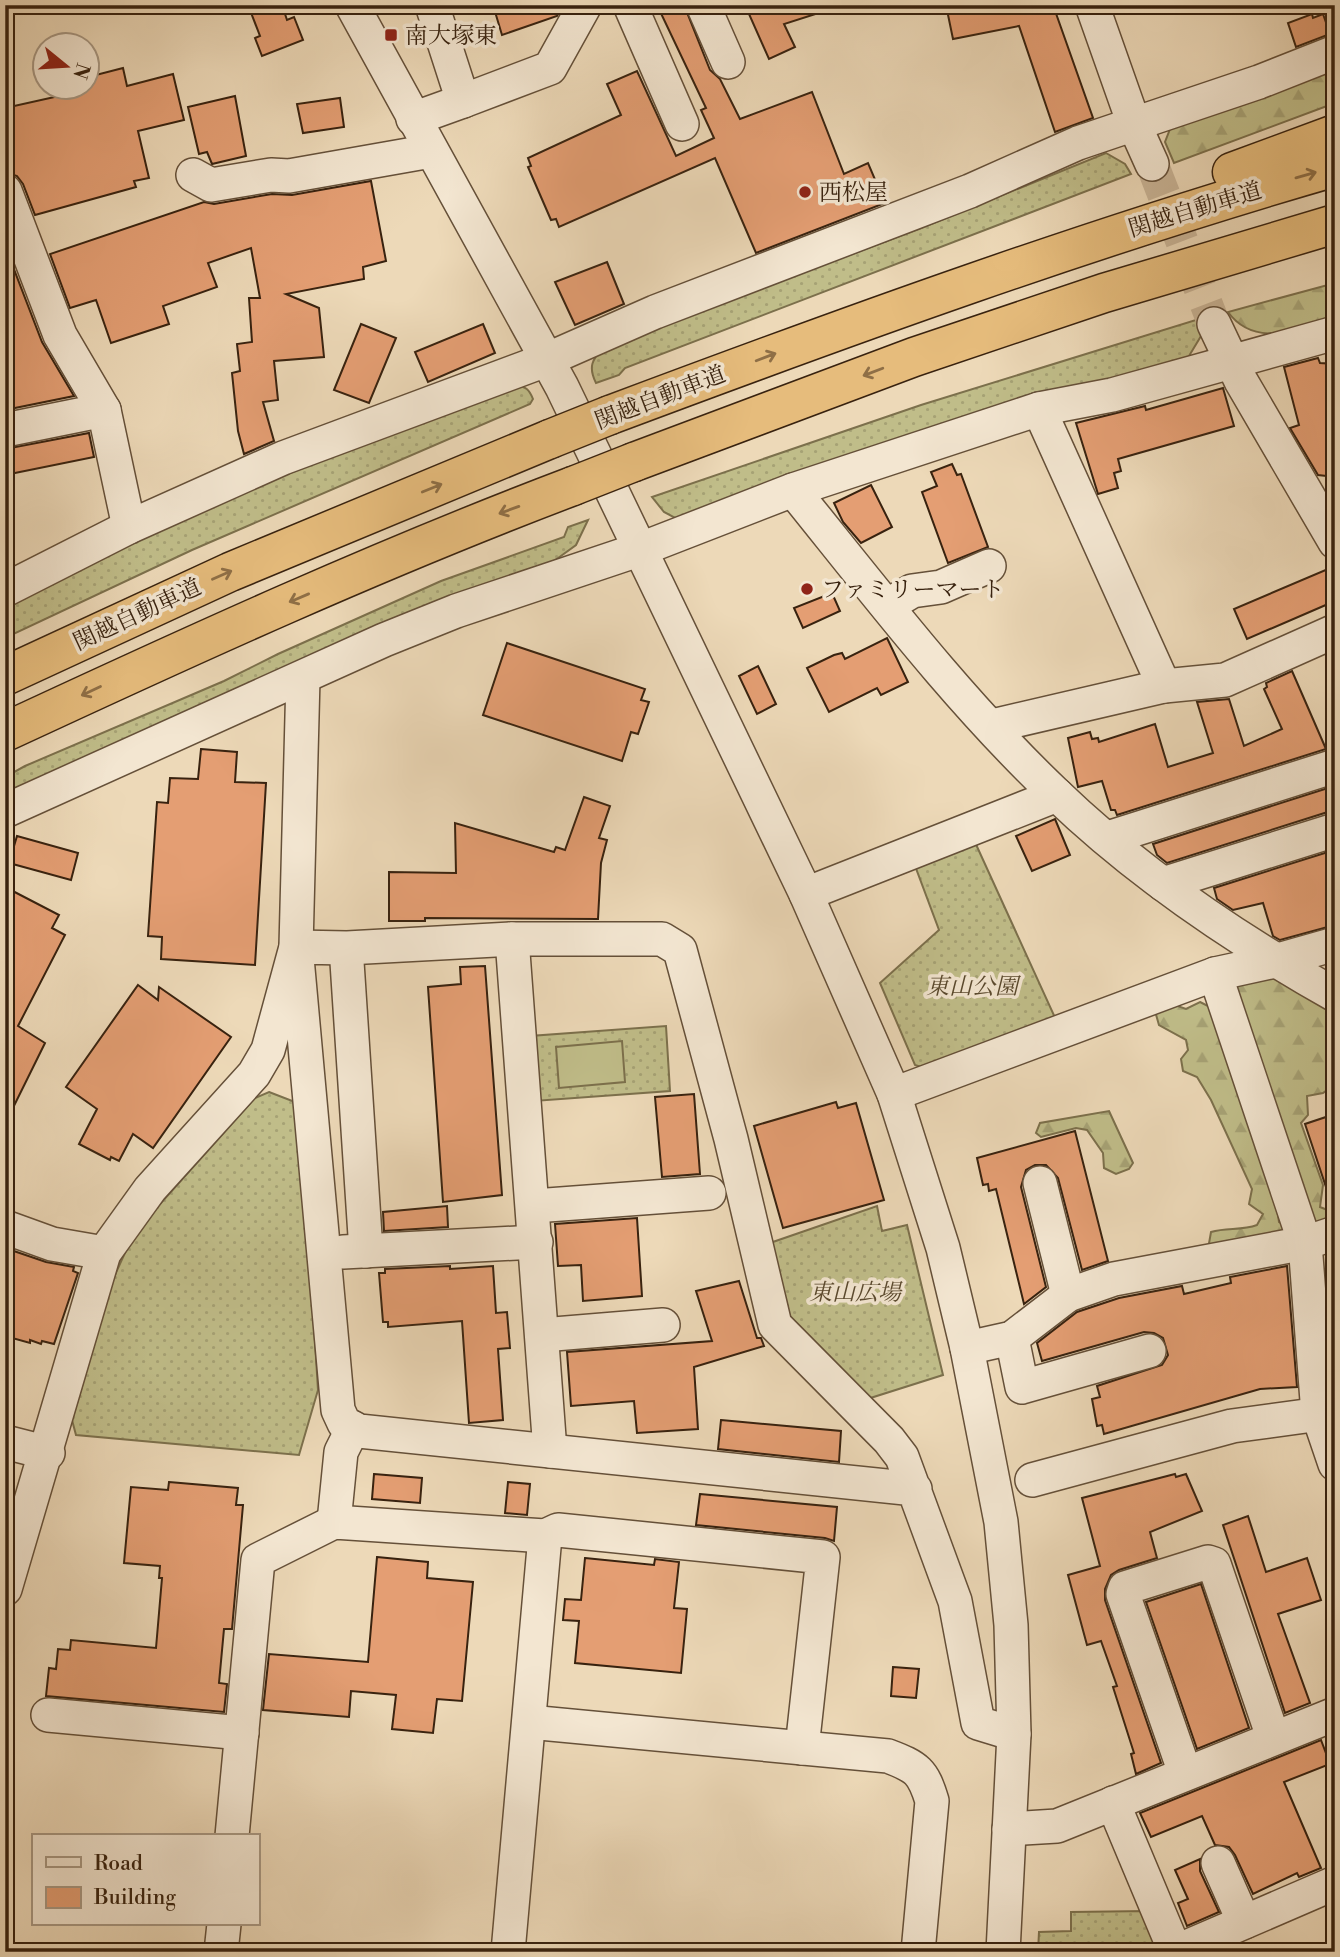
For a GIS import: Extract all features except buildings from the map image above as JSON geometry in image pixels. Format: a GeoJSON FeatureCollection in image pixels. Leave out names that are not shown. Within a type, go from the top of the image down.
{"type":"FeatureCollection","features":[{"type":"Feature","properties":{"kind":"highway"},"geometry":{"type":"LineString","coordinates":[[892,309],[1082,228],[1335,134]]}},
{"type":"Feature","properties":{"kind":"highway","name":"関越自動車道"},"geometry":{"type":"LineString","coordinates":[[5,676],[230,572],[610,415],[892,309],[1090,241],[1335,167]]}},
{"type":"Feature","properties":{"kind":"highway"},"geometry":{"type":"LineString","coordinates":[[5,732],[243,622],[486,519],[634,462],[914,357],[1104,293],[1335,224]]}},
{"type":"Feature","properties":{"kind":"highway"},"geometry":{"type":"LineString","coordinates":[[914,357],[1064,322],[1335,245]]}},
{"type":"Feature","properties":{"kind":"street"},"geometry":{"type":"LineString","coordinates":[[352,5],[546,360],[641,549],[806,894],[894,1094],[943,1248],[967,1348],[1001,1522],[1011,1625],[1014,1734],[1003,1952]]}},
{"type":"Feature","properties":{"kind":"street"},"geometry":{"type":"LineString","coordinates":[[432,5],[463,101]]}},
{"type":"Feature","properties":{"kind":"street"},"geometry":{"type":"LineString","coordinates":[[413,119],[550,68],[585,5]]}},
{"type":"Feature","properties":{"kind":"street"},"geometry":{"type":"LineString","coordinates":[[630,5],[682,124]]}},
{"type":"Feature","properties":{"kind":"street"},"geometry":{"type":"LineString","coordinates":[[703,5],[728,62]]}},
{"type":"Feature","properties":{"kind":"street"},"geometry":{"type":"LineString","coordinates":[[1092,5],[1134,124],[1152,164]]}},
{"type":"Feature","properties":{"kind":"street"},"geometry":{"type":"LineString","coordinates":[[5,590],[129,527],[282,458],[546,360],[655,312],[959,195],[1078,143],[1259,82],[1335,52]]}},
{"type":"Feature","properties":{"kind":"street"},"geometry":{"type":"LineString","coordinates":[[193,175],[211,185],[271,175],[289,176],[431,151]]}},
{"type":"Feature","properties":{"kind":"street"},"geometry":{"type":"LineString","coordinates":[[5,191],[60,335],[103,410],[129,527]]}},
{"type":"Feature","properties":{"kind":"street"},"geometry":{"type":"LineString","coordinates":[[1214,324],[1231,361],[1332,532]]}},
{"type":"Feature","properties":{"kind":"street"},"geometry":{"type":"LineString","coordinates":[[5,811],[384,640],[456,611],[641,549],[793,489],[1040,409],[1112,395],[1335,333]]}},
{"type":"Feature","properties":{"kind":"street"},"geometry":{"type":"LineString","coordinates":[[1040,409],[1164,686]]}},
{"type":"Feature","properties":{"kind":"street"},"geometry":{"type":"LineString","coordinates":[[5,430],[103,410]]}},
{"type":"Feature","properties":{"kind":"street"},"geometry":{"type":"LineString","coordinates":[[793,489],[887,606],[1056,795],[1163,884],[1275,961],[1335,995]]}},
{"type":"Feature","properties":{"kind":"street"},"geometry":{"type":"LineString","coordinates":[[887,606],[912,591],[941,587],[989,566]]}},
{"type":"Feature","properties":{"kind":"street"},"geometry":{"type":"LineString","coordinates":[[992,726],[1164,686],[1225,680],[1335,631]]}},
{"type":"Feature","properties":{"kind":"street"},"geometry":{"type":"LineString","coordinates":[[303,678],[296,947],[338,1410],[344,1423],[353,1428],[550,1451],[915,1489]]}},
{"type":"Feature","properties":{"kind":"street"},"geometry":{"type":"LineString","coordinates":[[1108,838],[1335,766]]}},
{"type":"Feature","properties":{"kind":"street"},"geometry":{"type":"LineString","coordinates":[[806,894],[1056,795]]}},
{"type":"Feature","properties":{"kind":"street"},"geometry":{"type":"LineString","coordinates":[[1163,884],[1335,830]]}},
{"type":"Feature","properties":{"kind":"street"},"geometry":{"type":"LineString","coordinates":[[296,947],[347,948],[512,939],[662,939],[680,950],[731,1139],[775,1325],[889,1440],[902,1457],[956,1601],[978,1723],[1014,1734]]}},
{"type":"Feature","properties":{"kind":"street"},"geometry":{"type":"LineString","coordinates":[[512,939],[534,1206],[550,1451]]}},
{"type":"Feature","properties":{"kind":"street"},"geometry":{"type":"LineString","coordinates":[[894,1094],[1214,974],[1335,944]]}},
{"type":"Feature","properties":{"kind":"street"},"geometry":{"type":"LineString","coordinates":[[6,1584],[48,1453],[104,1253],[150,1189],[254,1074],[268,1050],[296,947]]}},
{"type":"Feature","properties":{"kind":"street"},"geometry":{"type":"LineString","coordinates":[[347,962],[366,1251]]}},
{"type":"Feature","properties":{"kind":"street"},"geometry":{"type":"LineString","coordinates":[[1214,974],[1320,1238],[1326,1413],[1335,1464]]}},
{"type":"Feature","properties":{"kind":"street"},"geometry":{"type":"LineString","coordinates":[[1040,1183],[1068,1295]]}},
{"type":"Feature","properties":{"kind":"street"},"geometry":{"type":"LineString","coordinates":[[534,1206],[709,1193]]}},
{"type":"Feature","properties":{"kind":"street"},"geometry":{"type":"LineString","coordinates":[[5,1227],[52,1244],[104,1253]]}},
{"type":"Feature","properties":{"kind":"street"},"geometry":{"type":"LineString","coordinates":[[967,1348],[1012,1338],[1068,1295],[1114,1279],[1320,1238]]}},
{"type":"Feature","properties":{"kind":"street"},"geometry":{"type":"LineString","coordinates":[[323,1253],[536,1242]]}},
{"type":"Feature","properties":{"kind":"street"},"geometry":{"type":"LineString","coordinates":[[542,1335],[663,1325]]}},
{"type":"Feature","properties":{"kind":"street"},"geometry":{"type":"LineString","coordinates":[[1012,1338],[1022,1387],[1149,1351]]}},
{"type":"Feature","properties":{"kind":"street"},"geometry":{"type":"LineString","coordinates":[[1032,1480],[1232,1426],[1326,1413]]}},
{"type":"Feature","properties":{"kind":"street"},"geometry":{"type":"LineString","coordinates":[[334,1522],[341,1452],[353,1428]]}},
{"type":"Feature","properties":{"kind":"street"},"geometry":{"type":"LineString","coordinates":[[5,1442],[48,1453]]}},
{"type":"Feature","properties":{"kind":"street"},"geometry":{"type":"LineString","coordinates":[[232,1834],[258,1560],[334,1522],[545,1536],[558,1530],[823,1557],[802,1748]]}},
{"type":"Feature","properties":{"kind":"street"},"geometry":{"type":"LineString","coordinates":[[508,1952],[545,1536]]}},
{"type":"Feature","properties":{"kind":"street"},"geometry":{"type":"LineString","coordinates":[[1185,1773],[1123,1594],[1125,1588],[1208,1562],[1214,1564],[1273,1737]]}},
{"type":"Feature","properties":{"kind":"street"},"geometry":{"type":"LineString","coordinates":[[1009,1829],[1057,1825],[1335,1714]]}},
{"type":"Feature","properties":{"kind":"street"},"geometry":{"type":"LineString","coordinates":[[48,1715],[242,1733]]}},
{"type":"Feature","properties":{"kind":"street"},"geometry":{"type":"LineString","coordinates":[[529,1722],[888,1756],[912,1765],[925,1778],[932,1801],[918,1952]]}},
{"type":"Feature","properties":{"kind":"street"},"geometry":{"type":"LineString","coordinates":[[1113,1803],[1175,1952],[1335,1883]]}},
{"type":"Feature","properties":{"kind":"street"},"geometry":{"type":"LineString","coordinates":[[1219,1863],[1244,1922]]}},
{"type":"Feature","properties":{"kind":"street"},"geometry":{"type":"LineString","coordinates":[[221,1952],[224,1926]]}},
{"type":"Feature","properties":{"kind":"green space"},"geometry":{"type":"Polygon","coordinates":[[[1335,63],[1335,103],[1174,163],[1165,142],[1172,124],[1335,63]]]}},
{"type":"Feature","properties":{"kind":"green space"},"geometry":{"type":"Polygon","coordinates":[[[1106,153],[1125,164],[1131,174],[625,368],[619,375],[596,383],[592,364],[603,347],[919,229],[1106,153]]]}},
{"type":"Feature","properties":{"kind":"green space"},"geometry":{"type":"Polygon","coordinates":[[[1335,283],[1335,323],[1292,332],[1264,333],[1250,330],[1228,312],[1335,283]]]}},
{"type":"Feature","properties":{"kind":"green space"},"geometry":{"type":"Polygon","coordinates":[[[1199,319],[1201,336],[1183,366],[741,495],[677,519],[664,512],[652,497],[921,405],[1199,319]]]}},
{"type":"Feature","properties":{"kind":"green space"},"geometry":{"type":"Polygon","coordinates":[[[516,385],[528,391],[533,399],[530,404],[192,550],[5,638],[5,599],[151,527],[516,385]]]}},
{"type":"Feature","properties":{"kind":"green space"},"geometry":{"type":"Polygon","coordinates":[[[588,520],[576,545],[554,561],[5,802],[5,777],[25,766],[224,681],[441,581],[564,537],[568,527],[588,520]]]}},
{"type":"Feature","properties":{"kind":"green space","name":"東山公園"},"geometry":{"type":"Polygon","coordinates":[[[974,840],[1057,1022],[927,1069],[915,1065],[880,983],[939,930],[914,863],[974,840]]]}},
{"type":"Feature","properties":{"kind":"green space"},"geometry":{"type":"Polygon","coordinates":[[[1259,969],[1335,1008],[1335,1084],[1323,1093],[1307,1096],[1308,1115],[1301,1123],[1323,1185],[1320,1207],[1335,1213],[1335,1228],[1313,1226],[1233,982],[1259,969]]]}},
{"type":"Feature","properties":{"kind":"green space"},"geometry":{"type":"Polygon","coordinates":[[[1200,1002],[1210,1007],[1276,1201],[1279,1222],[1289,1226],[1290,1232],[1208,1249],[1211,1232],[1257,1225],[1263,1214],[1249,1204],[1252,1189],[1211,1100],[1197,1077],[1183,1071],[1181,1059],[1188,1050],[1186,1040],[1159,1025],[1155,1011],[1172,1004],[1186,1009],[1200,1002]]]}},
{"type":"Feature","properties":{"kind":"green space"},"geometry":{"type":"Polygon","coordinates":[[[666,1026],[670,1091],[534,1101],[530,1036],[666,1026]]]}},
{"type":"Feature","properties":{"kind":"green space"},"geometry":{"type":"Polygon","coordinates":[[[622,1041],[625,1082],[559,1088],[556,1047],[622,1041]]]}},
{"type":"Feature","properties":{"kind":"green space"},"geometry":{"type":"Polygon","coordinates":[[[269,1092],[295,1102],[301,1117],[318,1390],[299,1455],[76,1435],[72,1420],[114,1277],[134,1233],[255,1098],[269,1092]]]}},
{"type":"Feature","properties":{"kind":"green space"},"geometry":{"type":"Polygon","coordinates":[[[1109,1111],[1133,1163],[1129,1169],[1116,1174],[1104,1168],[1103,1153],[1087,1130],[1076,1128],[1041,1137],[1036,1133],[1040,1123],[1109,1111]]]}},
{"type":"Feature","properties":{"kind":"green space","name":"東山広場"},"geometry":{"type":"Polygon","coordinates":[[[877,1206],[882,1231],[907,1225],[943,1375],[864,1400],[788,1318],[770,1243],[877,1206]]]}},
{"type":"Feature","properties":{"kind":"green space"},"geometry":{"type":"Polygon","coordinates":[[[1148,1911],[1162,1952],[1038,1952],[1039,1932],[1071,1931],[1071,1912],[1148,1911]]]}},
{"type":"Feature","properties":{"kind":"tunnel"},"geometry":{"type":"LineString","coordinates":[[1152,164],[1214,324]]}},
{"type":"Feature","properties":{"kind":"place","name":"南大塚東"},"geometry":{"type":"Point","coordinates":[391,35]}},
{"type":"Feature","properties":{"kind":"place","name":"西松屋"},"geometry":{"type":"Point","coordinates":[805,192]}},
{"type":"Feature","properties":{"kind":"place","name":"ファミリーマート"},"geometry":{"type":"Point","coordinates":[807,589]}}]}
